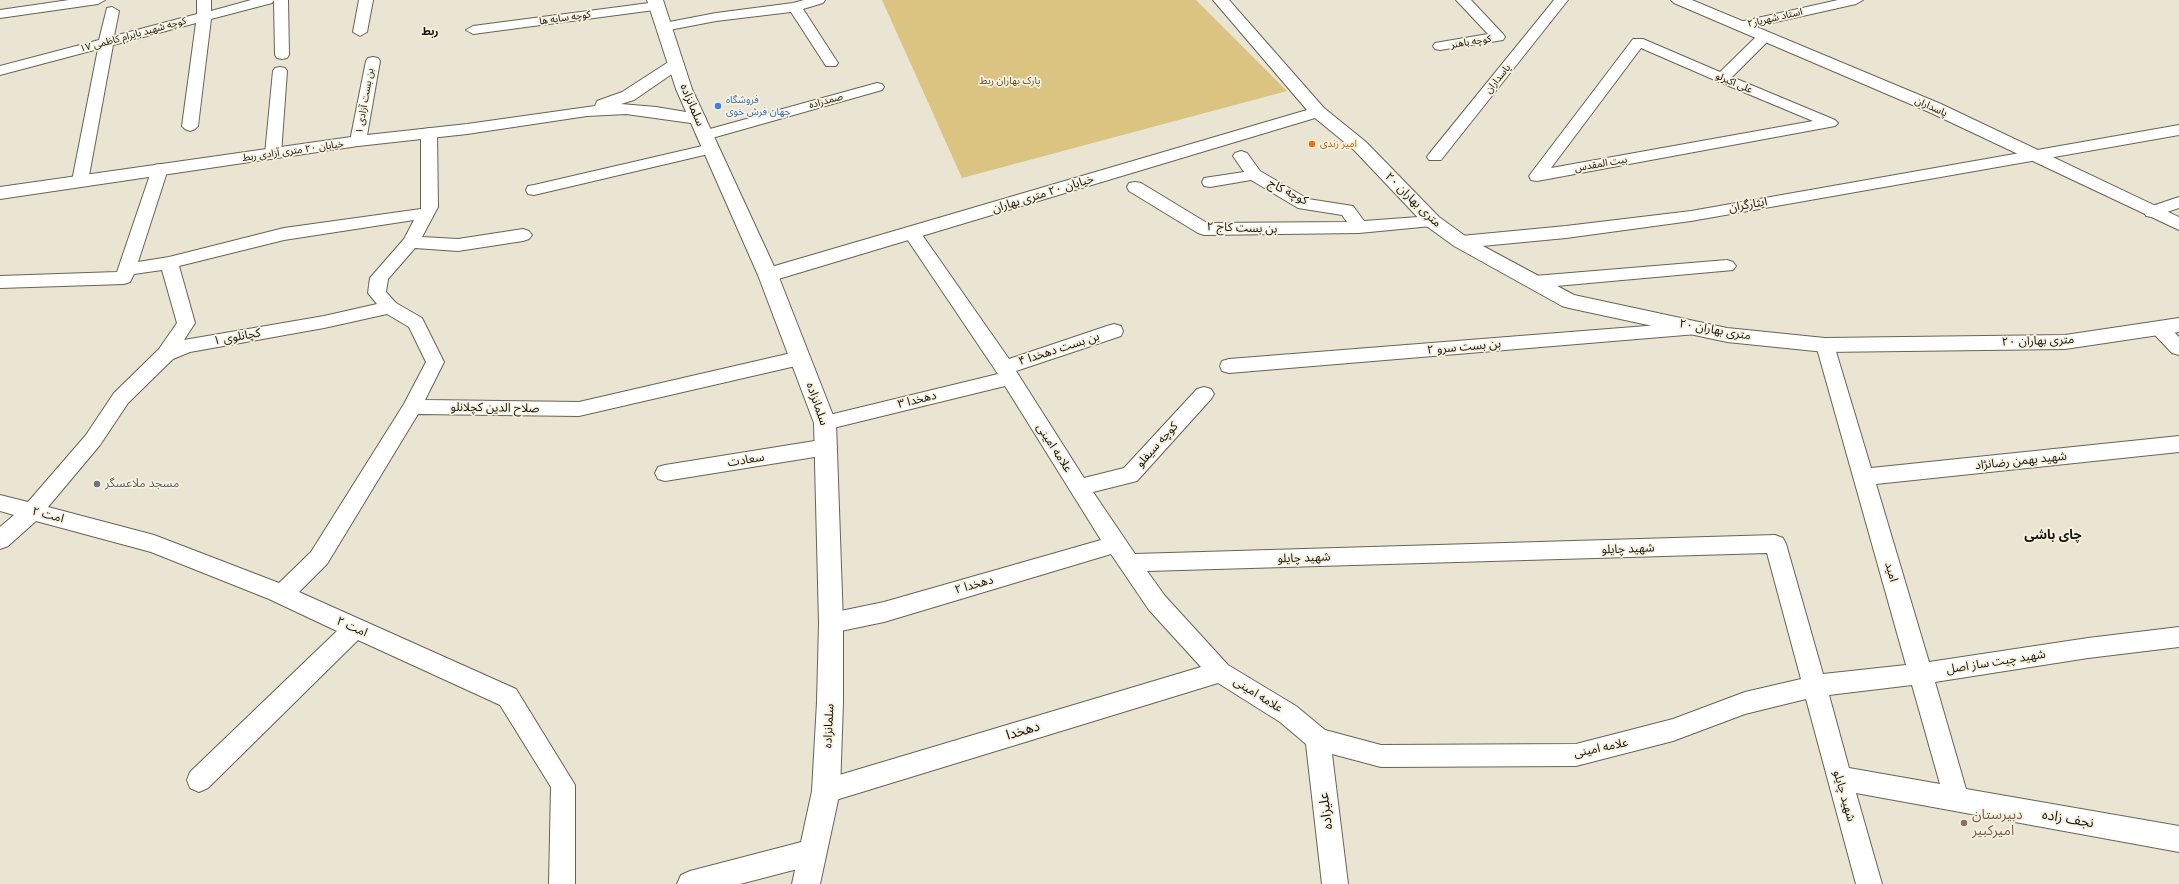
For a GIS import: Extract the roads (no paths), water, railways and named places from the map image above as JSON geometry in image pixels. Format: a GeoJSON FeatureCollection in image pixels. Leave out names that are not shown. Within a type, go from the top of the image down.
{"type":"FeatureCollection","features":[{"type":"Feature","properties":{"kind":"street"},"geometry":{"type":"LineString","coordinates":[[0,14],[98,0]]}},
{"type":"Feature","properties":{"kind":"street"},"geometry":{"type":"LineString","coordinates":[[190,126],[204,16],[204,0]]}},
{"type":"Feature","properties":{"kind":"street","name":"کوچه شهید بایرام کاظمی ۱۷"},"geometry":{"type":"LineString","coordinates":[[0,71],[267,0]]}},
{"type":"Feature","properties":{"kind":"street"},"geometry":{"type":"LineString","coordinates":[[281,0],[282,55]]}},
{"type":"Feature","properties":{"kind":"street"},"geometry":{"type":"LineString","coordinates":[[360,32],[366,0]]}},
{"type":"Feature","properties":{"kind":"street"},"geometry":{"type":"LineString","coordinates":[[664,27],[716,17],[795,7],[818,0]]}},
{"type":"Feature","properties":{"kind":"street","name":"۲۰ متری بهاران"},"geometry":{"type":"LineString","coordinates":[[1220,0],[1318,112],[1360,146],[1432,221],[1461,242],[1569,301],[1727,335],[1825,345],[2065,342],[2179,325]]}},
{"type":"Feature","properties":{"kind":"street","name":"کوچه باهنر"},"geometry":{"type":"LineString","coordinates":[[1440,46],[1498,37],[1463,0]]}},
{"type":"Feature","properties":{"kind":"street","name":"پاسداران"},"geometry":{"type":"LineString","coordinates":[[1435,158],[1561,0]]}},
{"type":"Feature","properties":{"kind":"street","name":"پاسداران"},"geometry":{"type":"LineString","coordinates":[[1679,0],[1935,108],[2179,224]]}},
{"type":"Feature","properties":{"kind":"street","name":"استاد شهریار۲"},"geometry":{"type":"LineString","coordinates":[[1740,26],[1856,0]]}},
{"type":"Feature","properties":{"kind":"street","name":"سلمانزاده"},"geometry":{"type":"LineString","coordinates":[[656,3],[676,64],[705,134],[768,275],[825,423],[827,447],[831,622],[826,791],[806,884]]}},
{"type":"Feature","properties":{"kind":"street","name":"کوچه سایه ها"},"geometry":{"type":"LineString","coordinates":[[473,30],[656,3]]}},
{"type":"Feature","properties":{"kind":"street"},"geometry":{"type":"LineString","coordinates":[[795,7],[831,63]]}},
{"type":"Feature","properties":{"kind":"street"},"geometry":{"type":"LineString","coordinates":[[80,181],[108,42],[112,11]]}},
{"type":"Feature","properties":{"kind":"street"},"geometry":{"type":"LineString","coordinates":[[1722,78],[1766,36]]}},
{"type":"Feature","properties":{"kind":"street","name":"علی اکبرلو"},"geometry":{"type":"LineString","coordinates":[[1638,42],[1830,123]]}},
{"type":"Feature","properties":{"kind":"street","name":"بیت المقدس"},"geometry":{"type":"LineString","coordinates":[[1638,42],[1537,176],[1830,123]]}},
{"type":"Feature","properties":{"kind":"street","name":"بن بست آزادی ۱"},"geometry":{"type":"LineString","coordinates":[[358,141],[373,61]]}},
{"type":"Feature","properties":{"kind":"street"},"geometry":{"type":"LineString","coordinates":[[587,110],[628,96],[676,64]]}},
{"type":"Feature","properties":{"kind":"street"},"geometry":{"type":"LineString","coordinates":[[273,154],[280,71]]}},
{"type":"Feature","properties":{"kind":"street","name":"صمدزاده"},"geometry":{"type":"LineString","coordinates":[[534,190],[705,134],[877,87]]}},
{"type":"Feature","properties":{"kind":"street"},"geometry":{"type":"LineString","coordinates":[[587,110],[633,110],[705,134]]}},
{"type":"Feature","properties":{"kind":"street","name":"خیابان ۲۰ متری آزادی ربط"},"geometry":{"type":"LineString","coordinates":[[0,193],[358,141],[429,133],[587,110]]}},
{"type":"Feature","properties":{"kind":"street","name":"خیابان ۲۰ متری بهاران"},"geometry":{"type":"LineString","coordinates":[[768,275],[1318,112]]}},
{"type":"Feature","properties":{"kind":"street","name":"ایثارگران"},"geometry":{"type":"LineString","coordinates":[[1461,242],[1566,232],[1691,216],[2179,130]]}},
{"type":"Feature","properties":{"kind":"street"},"geometry":{"type":"LineString","coordinates":[[283,594],[319,558],[412,407],[435,362],[416,323],[390,307],[377,293],[379,278],[411,242],[430,207],[429,133]]}},
{"type":"Feature","properties":{"kind":"street","name":"کوچه کاج"},"geometry":{"type":"LineString","coordinates":[[1240,156],[1254,174],[1304,204],[1347,210],[1359,227]]}},
{"type":"Feature","properties":{"kind":"street"},"geometry":{"type":"LineString","coordinates":[[0,282],[124,278],[160,169]]}},
{"type":"Feature","properties":{"kind":"street"},"geometry":{"type":"LineString","coordinates":[[1210,182],[1254,174]]}},
{"type":"Feature","properties":{"kind":"street","name":"بن بست کاج ۲"},"geometry":{"type":"LineString","coordinates":[[1135,187],[1204,229],[1359,227]]}},
{"type":"Feature","properties":{"kind":"street"},"geometry":{"type":"LineString","coordinates":[[2152,212],[2179,202]]}},
{"type":"Feature","properties":{"kind":"street"},"geometry":{"type":"LineString","coordinates":[[127,269],[169,263],[284,234],[427,213]]}},
{"type":"Feature","properties":{"kind":"street"},"geometry":{"type":"LineString","coordinates":[[1359,227],[1432,221]]}},
{"type":"Feature","properties":{"kind":"street","name":"علامه امینی"},"geometry":{"type":"LineString","coordinates":[[912,233],[1007,373],[1116,544],[1157,603],[1220,672],[1288,714],[1318,739],[1381,756],[1576,755],[1673,730],[1745,703],[1814,686]]}},
{"type":"Feature","properties":{"kind":"street"},"geometry":{"type":"LineString","coordinates":[[411,242],[458,245],[523,235]]}},
{"type":"Feature","properties":{"kind":"street"},"geometry":{"type":"LineString","coordinates":[[166,354],[186,323],[169,263]]}},
{"type":"Feature","properties":{"kind":"street"},"geometry":{"type":"LineString","coordinates":[[1534,282],[1727,266]]}},
{"type":"Feature","properties":{"kind":"street","name":"کچانلوی ۱"},"geometry":{"type":"LineString","coordinates":[[0,540],[33,511],[93,440],[121,398],[166,354],[188,346],[324,322],[390,307]]}},
{"type":"Feature","properties":{"kind":"street","name":"بن بست سرو ۲"},"geometry":{"type":"LineString","coordinates":[[1229,366],[1699,328]]}},
{"type":"Feature","properties":{"kind":"street"},"geometry":{"type":"LineString","coordinates":[[2159,328],[2179,348]]}},
{"type":"Feature","properties":{"kind":"street","name":"بن بست دهخدا ۴"},"geometry":{"type":"LineString","coordinates":[[1007,373],[1114,331]]}},
{"type":"Feature","properties":{"kind":"street","name":"امید"},"geometry":{"type":"LineString","coordinates":[[1825,345],[1957,799]]}},
{"type":"Feature","properties":{"kind":"street","name":"صلاح الدین کچلانلو"},"geometry":{"type":"LineString","coordinates":[[412,407],[579,409],[800,358]]}},
{"type":"Feature","properties":{"kind":"street","name":"دهخدا ۳"},"geometry":{"type":"LineString","coordinates":[[825,423],[1007,373]]}},
{"type":"Feature","properties":{"kind":"street","name":"کوچه سیفلو"},"geometry":{"type":"LineString","coordinates":[[1079,487],[1130,475],[1204,394]]}},
{"type":"Feature","properties":{"kind":"street","name":"شهید بهمن رضانژاد"},"geometry":{"type":"LineString","coordinates":[[1863,477],[2179,444]]}},
{"type":"Feature","properties":{"kind":"street","name":"سعادت"},"geometry":{"type":"LineString","coordinates":[[665,473],[827,447]]}},
{"type":"Feature","properties":{"kind":"street","name":"امت ۲"},"geometry":{"type":"LineString","coordinates":[[0,502],[154,544],[283,594],[508,697],[563,785],[562,884]]}},
{"type":"Feature","properties":{"kind":"street","name":"دهخدا ۲"},"geometry":{"type":"LineString","coordinates":[[831,622],[884,612],[1116,544]]}},
{"type":"Feature","properties":{"kind":"street","name":"شهید چایلو"},"geometry":{"type":"LineString","coordinates":[[1130,563],[1775,544],[1869,884]]}},
{"type":"Feature","properties":{"kind":"street"},"geometry":{"type":"LineString","coordinates":[[199,780],[355,628]]}},
{"type":"Feature","properties":{"kind":"street","name":"شهید چیت ساز اصل"},"geometry":{"type":"LineString","coordinates":[[1814,686],[1920,674],[2088,648],[2179,637]]}},
{"type":"Feature","properties":{"kind":"street","name":"دهخدا"},"geometry":{"type":"LineString","coordinates":[[826,791],[1220,672]]}},
{"type":"Feature","properties":{"kind":"street","name":"علیزاده"},"geometry":{"type":"LineString","coordinates":[[1318,739],[1335,884]]}},
{"type":"Feature","properties":{"kind":"street","name":"نجف زاده"},"geometry":{"type":"LineString","coordinates":[[1839,778],[2179,839]]}},
{"type":"Feature","properties":{"kind":"street"},"geometry":{"type":"LineString","coordinates":[[690,884],[813,852]]}},
{"type":"Feature","properties":{"kind":"place","name":"فروشگاه جهان فرش خوی"},"geometry":{"type":"Point","coordinates":[718,106]}},
{"type":"Feature","properties":{"kind":"place","name":"امیر زندی"},"geometry":{"type":"Point","coordinates":[1312,144]}},
{"type":"Feature","properties":{"kind":"place","name":"مسجد ملاعسگر"},"geometry":{"type":"Point","coordinates":[97,484]}},
{"type":"Feature","properties":{"kind":"place","name":"دبیرستان امیرکبیر"},"geometry":{"type":"Point","coordinates":[1964,823]}},
{"type":"Feature","properties":{"kind":"district","name":"ربط"},"geometry":{"type":"Point","coordinates":[430,32]}},
{"type":"Feature","properties":{"kind":"district","name":"چای باشی"},"geometry":{"type":"Point","coordinates":[2053,535]}},
{"type":"Feature","properties":{"kind":"park label","name":"پارک بهاران ربط"},"geometry":{"type":"Point","coordinates":[1010,81]}}]}
